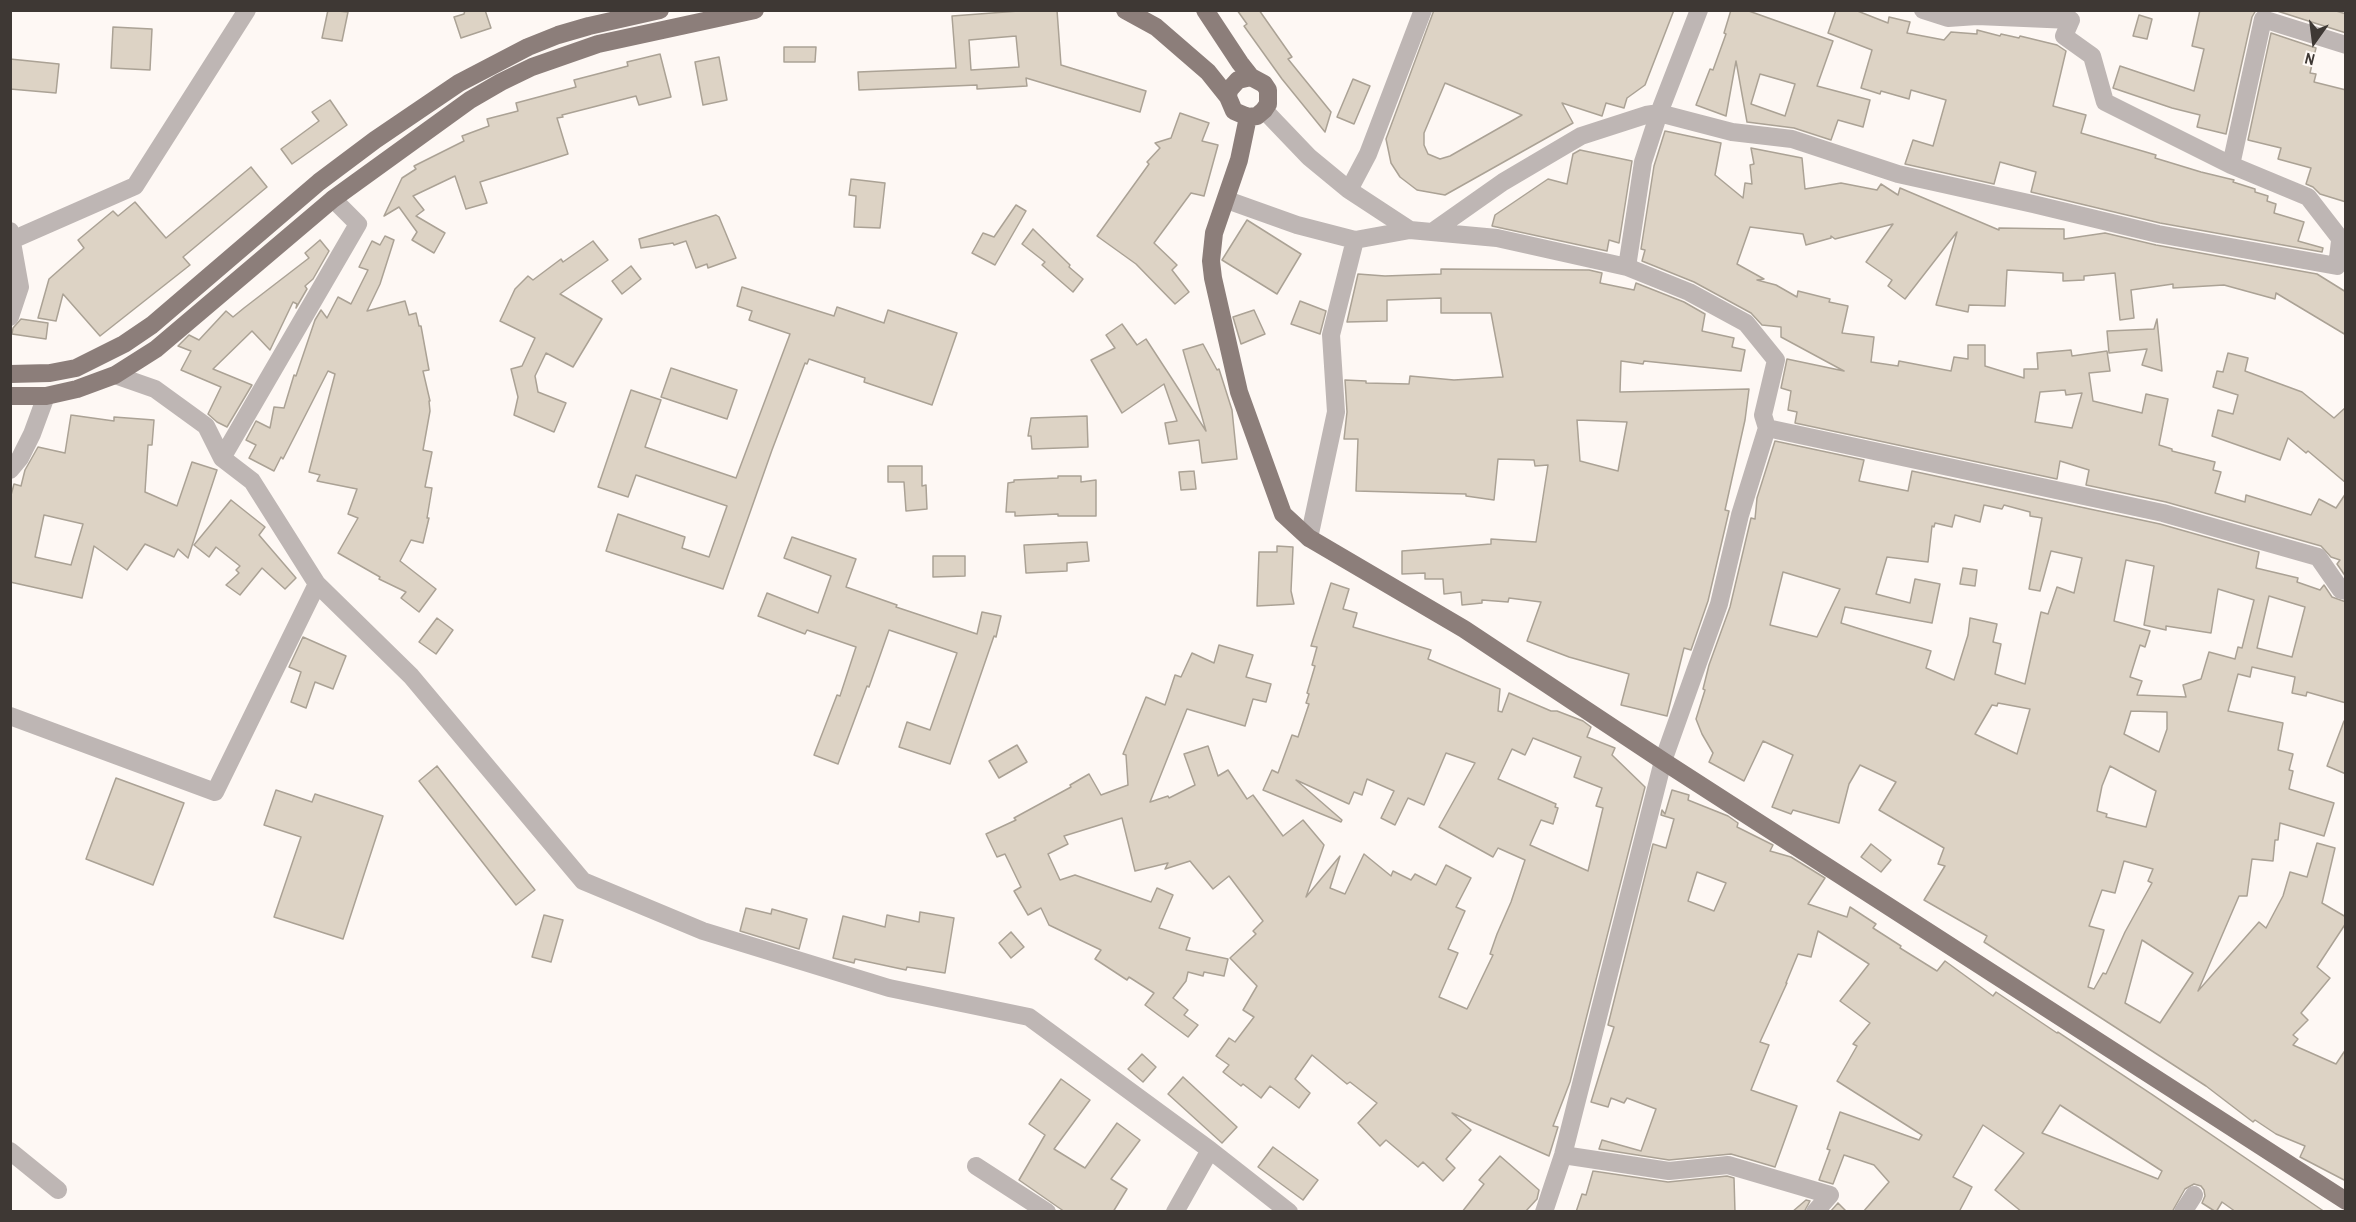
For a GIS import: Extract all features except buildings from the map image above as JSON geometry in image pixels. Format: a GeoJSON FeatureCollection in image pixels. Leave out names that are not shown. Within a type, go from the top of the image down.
{"type":"FeatureCollection","features":[{"type":"Feature","properties":{"kind":"main road"},"geometry":{"type":"LineString","coordinates":[[10,374],[50,373],[76,368],[124,344],[152,325],[319,182],[459,83],[528,47],[558,35],[660,10]]}},
{"type":"Feature","properties":{"kind":"main road"},"geometry":{"type":"LineString","coordinates":[[10,396],[45,396],[76,389],[115,375],[156,349],[333,199],[470,100],[532,67],[598,44],[754,10]]}},
{"type":"Feature","properties":{"kind":"main road"},"geometry":{"type":"LineString","coordinates":[[1125,10],[1156,27],[1208,72],[1228,97]]}},
{"type":"Feature","properties":{"kind":"main road"},"geometry":{"type":"LineString","coordinates":[[1205,10],[1251,77],[1264,84],[1268,90],[1268,104],[1256,114],[1214,233],[1211,261],[1239,392],[1283,514],[1309,538],[1464,628],[1663,761],[2346,1201]]}},
{"type":"Feature","properties":{"kind":"main road"},"geometry":{"type":"LineString","coordinates":[[1251,77],[1244,77],[1233,84],[1228,97],[1229,105],[1234,111],[1256,114]]}},
{"type":"Feature","properties":{"kind":"street"},"geometry":{"type":"LineString","coordinates":[[10,317],[20,287],[11,235],[135,186],[247,10]]}},
{"type":"Feature","properties":{"kind":"street"},"geometry":{"type":"LineString","coordinates":[[1349,190],[1368,154],[1423,10]]}},
{"type":"Feature","properties":{"kind":"street"},"geometry":{"type":"LineString","coordinates":[[1627,267],[1643,162],[1659,113],[1699,10]]}},
{"type":"Feature","properties":{"kind":"street"},"geometry":{"type":"LineString","coordinates":[[1923,10],[1948,18],[1976,13],[2071,20],[2064,36]]}},
{"type":"Feature","properties":{"kind":"street"},"geometry":{"type":"LineString","coordinates":[[2064,36],[2084,10]]}},
{"type":"Feature","properties":{"kind":"street"},"geometry":{"type":"LineString","coordinates":[[2231,165],[2265,15],[2346,45]]}},
{"type":"Feature","properties":{"kind":"street"},"geometry":{"type":"LineString","coordinates":[[1432,232],[1503,182],[1581,136],[1659,113],[1732,132],[1792,139],[1898,174],[2158,234],[2337,266],[2343,243],[2308,197],[2231,165],[2105,102],[2092,56],[2064,36]]}},
{"type":"Feature","properties":{"kind":"street"},"geometry":{"type":"LineString","coordinates":[[1256,114],[1349,190],[1410,230]]}},
{"type":"Feature","properties":{"kind":"street"},"geometry":{"type":"LineString","coordinates":[[222,458],[358,224],[333,199]]}},
{"type":"Feature","properties":{"kind":"street"},"geometry":{"type":"LineString","coordinates":[[1227,200],[1297,225],[1355,240],[1410,230],[1497,238],[1627,267],[1689,292],[1746,324],[1776,360],[1763,415],[1767,428],[1740,514],[1719,604],[1663,761],[1563,1155],[1544,1212]]}},
{"type":"Feature","properties":{"kind":"street"},"geometry":{"type":"LineString","coordinates":[[1309,538],[1336,412],[1331,335],[1355,240]]}},
{"type":"Feature","properties":{"kind":"street"},"geometry":{"type":"LineString","coordinates":[[115,375],[155,389],[206,426],[222,458],[252,481],[317,584],[411,676],[583,881],[703,931],[889,988],[1029,1017],[1210,1150],[1289,1212]]}},
{"type":"Feature","properties":{"kind":"street"},"geometry":{"type":"LineString","coordinates":[[10,470],[20,458],[32,434],[45,396]]}},
{"type":"Feature","properties":{"kind":"street"},"geometry":{"type":"LineString","coordinates":[[1767,428],[2163,513],[2318,557],[2341,590],[2346,591]]}},
{"type":"Feature","properties":{"kind":"street"},"geometry":{"type":"LineString","coordinates":[[10,716],[214,792],[317,584]]}},
{"type":"Feature","properties":{"kind":"street"},"geometry":{"type":"LineString","coordinates":[[1175,1212],[1210,1150]]}},
{"type":"Feature","properties":{"kind":"street"},"geometry":{"type":"LineString","coordinates":[[10,1151],[58,1190]]}},
{"type":"Feature","properties":{"kind":"street"},"geometry":{"type":"LineString","coordinates":[[1563,1155],[1669,1171],[1728,1165],[1830,1195],[1815,1212]]}},
{"type":"Feature","properties":{"kind":"street"},"geometry":{"type":"LineString","coordinates":[[975,1166],[1047,1212]]}},
{"type":"Feature","properties":{"kind":"street"},"geometry":{"type":"LineString","coordinates":[[2183,1212],[2194,1195]]}}]}
